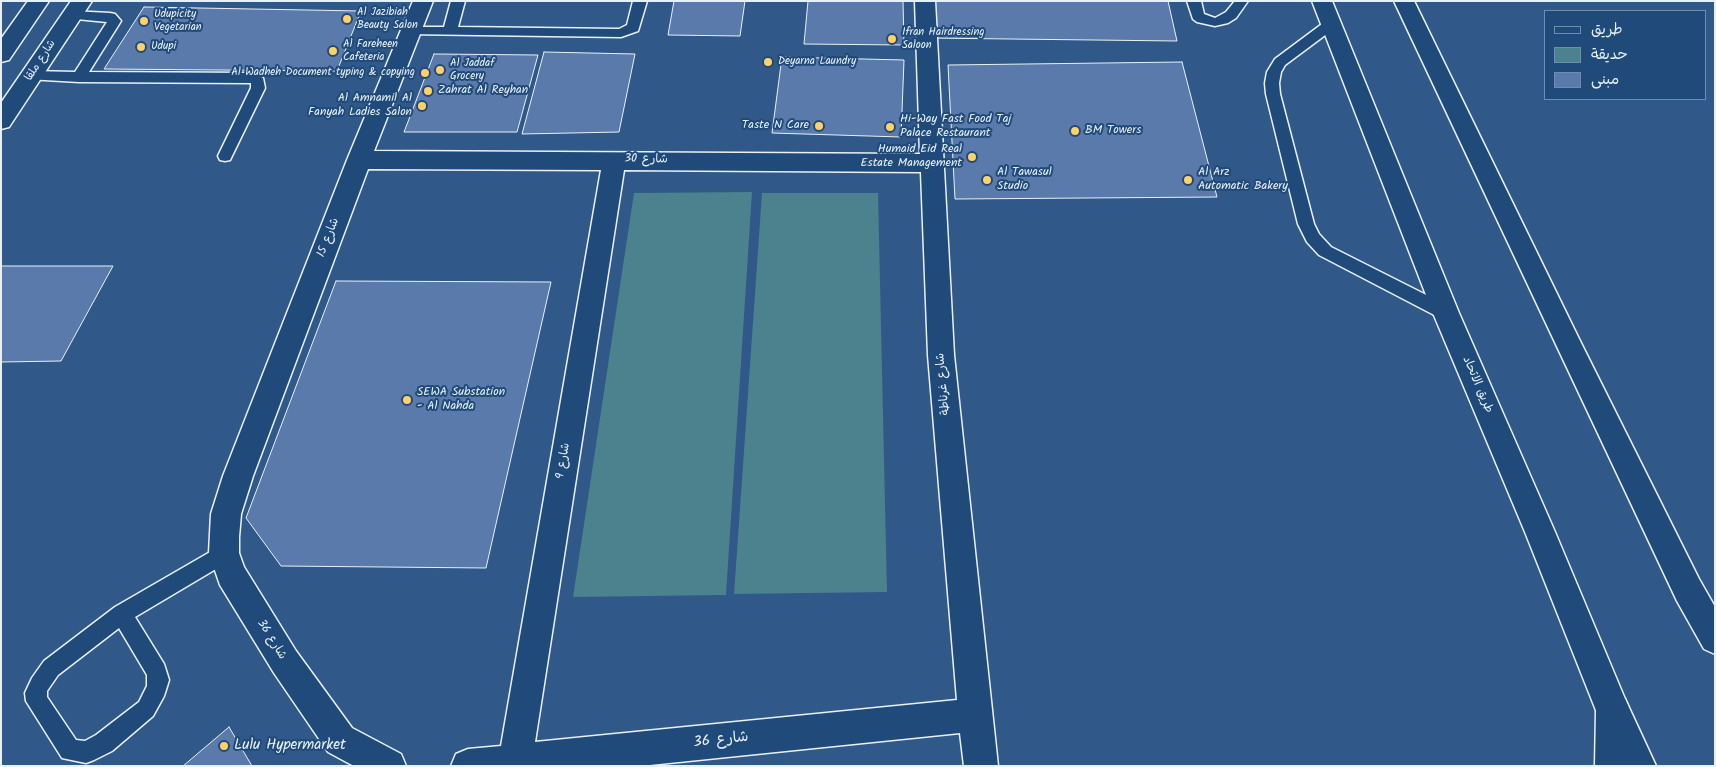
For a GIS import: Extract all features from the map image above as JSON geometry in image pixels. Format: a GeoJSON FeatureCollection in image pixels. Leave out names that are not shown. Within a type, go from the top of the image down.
{"type":"FeatureCollection","features":[{"type":"Feature","properties":{"kind":"main road"},"geometry":{"type":"LineString","coordinates":[[1,55],[40,1]]}},
{"type":"Feature","properties":{"kind":"main road","name":"شارع 15"},"geometry":{"type":"LineString","coordinates":[[238,476],[359,160],[423,1]]}},
{"type":"Feature","properties":{"kind":"main road","name":"شارع غرناطة"},"geometry":{"type":"LineString","coordinates":[[925,1],[941,355],[981,766]]}},
{"type":"Feature","properties":{"kind":"main road"},"geometry":{"type":"LineString","coordinates":[[1404,1],[1460,121],[1688,590],[1715,638]]}},
{"type":"Feature","properties":{"kind":"main road","name":"شارع ملقا"},"geometry":{"type":"LineString","coordinates":[[1,121],[76,8]]}},
{"type":"Feature","properties":{"kind":"main road","name":"طريق الاتحاد"},"geometry":{"type":"LineString","coordinates":[[1326,13],[1446,314],[1639,766]]}},
{"type":"Feature","properties":{"kind":"main road","name":"شارع 30"},"geometry":{"type":"LineString","coordinates":[[359,160],[932,163]]}},
{"type":"Feature","properties":{"kind":"main road","name":"شارع 9"},"geometry":{"type":"LineString","coordinates":[[515,762],[614,160]]}},
{"type":"Feature","properties":{"kind":"main road","name":"شارع 36"},"geometry":{"type":"LineString","coordinates":[[238,476],[226,514],[224,553],[231,574],[285,662],[340,740],[390,766]]}},
{"type":"Feature","properties":{"kind":"main road"},"geometry":{"type":"LineString","coordinates":[[1688,590],[1715,617]]}},
{"type":"Feature","properties":{"kind":"main road"},"geometry":{"type":"LineString","coordinates":[[1612,766],[1614,711]]}},
{"type":"Feature","properties":{"kind":"main road","name":"شارع 36"},"geometry":{"type":"LineString","coordinates":[[468,766],[975,715]]}},
{"type":"Feature","properties":{"kind":"lane"},"geometry":{"type":"LineString","coordinates":[[450,31],[458,1]]}},
{"type":"Feature","properties":{"kind":"lane"},"geometry":{"type":"LineString","coordinates":[[412,31],[626,32],[634,25],[640,1]]}},
{"type":"Feature","properties":{"kind":"lane"},"geometry":{"type":"LineString","coordinates":[[1194,1],[1198,16],[1207,21],[1214,22],[1223,20],[1231,15],[1242,1]]}},
{"type":"Feature","properties":{"kind":"lane"},"geometry":{"type":"LineString","coordinates":[[76,8],[110,16],[114,21],[79,77]]}},
{"type":"Feature","properties":{"kind":"lane"},"geometry":{"type":"LineString","coordinates":[[1326,13],[1280,62],[1274,72],[1272,83],[1272,94],[1306,224],[1313,238],[1331,254],[1446,314]]}},
{"type":"Feature","properties":{"kind":"lane"},"geometry":{"type":"LineString","coordinates":[[32,76],[249,78],[258,80],[258,88],[225,156]]}},
{"type":"Feature","properties":{"kind":"lane"},"geometry":{"type":"LineString","coordinates":[[122,614],[157,672],[157,689],[146,708],[104,743],[86,752],[70,750],[37,702],[36,693],[39,685],[51,668],[122,614],[224,553]]}},
{"type":"Feature","properties":{"kind":"green space"},"geometry":{"type":"Polygon","coordinates":[[[752,192],[726,595],[573,597],[634,193],[752,192]]]}},
{"type":"Feature","properties":{"kind":"green space"},"geometry":{"type":"Polygon","coordinates":[[[762,193],[878,193],[887,592],[734,594],[762,193]]]}},
{"type":"Feature","properties":{"kind":"building"},"geometry":{"type":"Polygon","coordinates":[[[674,1],[745,1],[740,36],[668,35],[674,1]]]}},
{"type":"Feature","properties":{"kind":"building"},"geometry":{"type":"Polygon","coordinates":[[[808,1],[903,1],[904,45],[804,44],[808,1]]]}},
{"type":"Feature","properties":{"kind":"building"},"geometry":{"type":"Polygon","coordinates":[[[927,1],[1168,1],[1177,41],[927,38],[927,1]]]}},
{"type":"Feature","properties":{"kind":"building"},"geometry":{"type":"Polygon","coordinates":[[[144,7],[361,11],[337,71],[104,69],[144,7]]]}},
{"type":"Feature","properties":{"kind":"building"},"geometry":{"type":"Polygon","coordinates":[[[544,52],[635,54],[619,132],[522,134],[544,52]]]}},
{"type":"Feature","properties":{"kind":"building"},"geometry":{"type":"Polygon","coordinates":[[[434,54],[538,55],[517,132],[404,132],[434,54]]]}},
{"type":"Feature","properties":{"kind":"building"},"geometry":{"type":"Polygon","coordinates":[[[782,57],[904,60],[901,137],[772,133],[782,57]]]}},
{"type":"Feature","properties":{"kind":"building","name":"BM Towers"},"geometry":{"type":"Polygon","coordinates":[[[1182,62],[1217,197],[955,199],[948,65],[1182,62]]]}},
{"type":"Feature","properties":{"kind":"building"},"geometry":{"type":"Polygon","coordinates":[[[1,266],[113,266],[61,361],[1,362],[1,266]]]}},
{"type":"Feature","properties":{"kind":"building","name":"SEWA Substation - Al Nahda"},"geometry":{"type":"Polygon","coordinates":[[[336,281],[551,282],[486,568],[281,566],[246,518],[336,281]]]}},
{"type":"Feature","properties":{"kind":"building","name":"Lulu Hypermarket"},"geometry":{"type":"Polygon","coordinates":[[[229,727],[252,766],[183,766],[229,727]]]}},
{"type":"Feature","properties":{"kind":"place","name":"Al Jazibiah Beauty Salon"},"geometry":{"type":"Point","coordinates":[347,19]}},
{"type":"Feature","properties":{"kind":"place","name":"Udupicity Vegetarian"},"geometry":{"type":"Point","coordinates":[144,21]}},
{"type":"Feature","properties":{"kind":"place","name":"Ifran Hairdressing Saloon"},"geometry":{"type":"Point","coordinates":[892,39]}},
{"type":"Feature","properties":{"kind":"place","name":"Udupi"},"geometry":{"type":"Point","coordinates":[141,47]}},
{"type":"Feature","properties":{"kind":"place","name":"Al Fareheen Cafeteria"},"geometry":{"type":"Point","coordinates":[333,51]}},
{"type":"Feature","properties":{"kind":"place","name":"Deyarna Laundry"},"geometry":{"type":"Point","coordinates":[768,62]}},
{"type":"Feature","properties":{"kind":"place","name":"Al Jaddaf Grocery"},"geometry":{"type":"Point","coordinates":[440,70]}},
{"type":"Feature","properties":{"kind":"place","name":"Al Wadheh Document typing & copying"},"geometry":{"type":"Point","coordinates":[425,73]}},
{"type":"Feature","properties":{"kind":"place","name":"Zahrat Al Reyhan"},"geometry":{"type":"Point","coordinates":[428,91]}},
{"type":"Feature","properties":{"kind":"place","name":"Al Amnamil Al Fanyah Ladies Salon"},"geometry":{"type":"Point","coordinates":[422,106]}},
{"type":"Feature","properties":{"kind":"place","name":"Taste N Care"},"geometry":{"type":"Point","coordinates":[819,126]}},
{"type":"Feature","properties":{"kind":"place","name":"Hi-Way Fast Food Taj Palace Restaurant"},"geometry":{"type":"Point","coordinates":[890,127]}},
{"type":"Feature","properties":{"kind":"place","name":"BM Towers"},"geometry":{"type":"Point","coordinates":[1075,131]}},
{"type":"Feature","properties":{"kind":"place","name":"Humaid Eid Real Estate Management"},"geometry":{"type":"Point","coordinates":[972,157]}},
{"type":"Feature","properties":{"kind":"place","name":"Al Tawasul Studio"},"geometry":{"type":"Point","coordinates":[987,180]}},
{"type":"Feature","properties":{"kind":"place","name":"Al Arz Automatic Bakery"},"geometry":{"type":"Point","coordinates":[1188,180]}},
{"type":"Feature","properties":{"kind":"place","name":"SEWA Substation - Al Nahda"},"geometry":{"type":"Point","coordinates":[407,400]}},
{"type":"Feature","properties":{"kind":"place","name":"Lulu Hypermarket"},"geometry":{"type":"Point","coordinates":[224,746]}}]}
